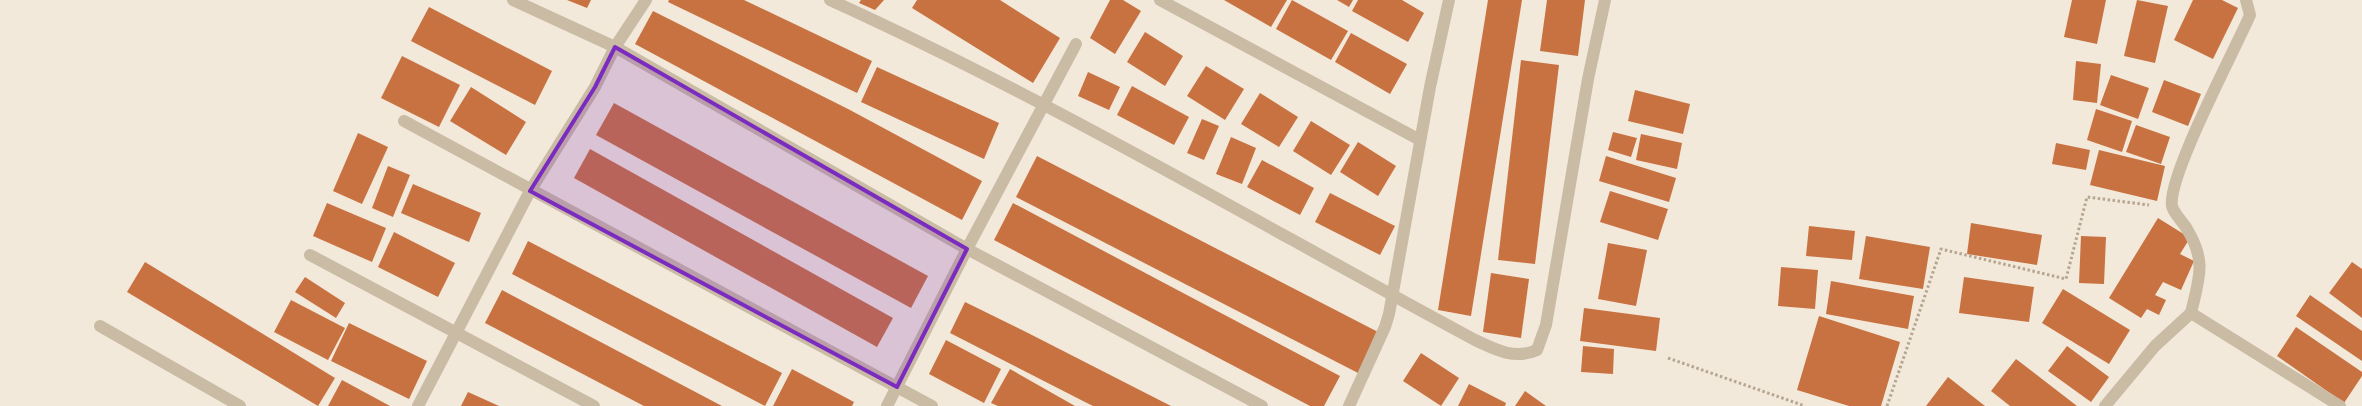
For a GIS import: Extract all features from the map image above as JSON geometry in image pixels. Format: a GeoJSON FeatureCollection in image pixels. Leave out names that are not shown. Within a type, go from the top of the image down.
{"type":"FeatureCollection","features":[{"type":"Feature","properties":{"kind":"street"},"geometry":{"type":"LineString","coordinates":[[513,0],[614,47],[967,249],[1262,406]]}},
{"type":"Feature","properties":{"kind":"street"},"geometry":{"type":"LineString","coordinates":[[418,406],[530,190],[595,87],[614,47],[646,0]]}},
{"type":"Feature","properties":{"kind":"street"},"geometry":{"type":"LineString","coordinates":[[830,0],[917,39],[1042,104],[1391,295],[1494,349],[1514,356],[1528,354],[1537,350],[1546,325],[1588,79],[1605,0]]}},
{"type":"Feature","properties":{"kind":"street"},"geometry":{"type":"LineString","coordinates":[[1160,0],[1420,140]]}},
{"type":"Feature","properties":{"kind":"street"},"geometry":{"type":"LineString","coordinates":[[1349,406],[1385,327],[1420,140],[1449,0]]}},
{"type":"Feature","properties":{"kind":"street"},"geometry":{"type":"LineString","coordinates":[[2105,406],[2154,346],[2191,313],[2201,267],[2194,241],[2172,207],[2174,192],[2184,158],[2250,15],[2246,0]]}},
{"type":"Feature","properties":{"kind":"street"},"geometry":{"type":"LineString","coordinates":[[887,406],[1042,104],[1076,44]]}},
{"type":"Feature","properties":{"kind":"street"},"geometry":{"type":"LineString","coordinates":[[404,121],[932,406]]}},
{"type":"Feature","properties":{"kind":"street"},"geometry":{"type":"LineString","coordinates":[[310,254],[594,406]]}},
{"type":"Feature","properties":{"kind":"street"},"geometry":{"type":"LineString","coordinates":[[2191,313],[2340,406]]}},
{"type":"Feature","properties":{"kind":"street"},"geometry":{"type":"LineString","coordinates":[[100,326],[240,406]]}},
{"type":"Feature","properties":{"kind":"path"},"geometry":{"type":"LineString","coordinates":[[1887,406],[1941,249],[2066,278],[2087,197],[2172,207]]}},
{"type":"Feature","properties":{"kind":"path"},"geometry":{"type":"LineString","coordinates":[[1668,358],[1799,406],[1805,406]]}},
{"type":"Feature","properties":{"kind":"highlighted area"},"geometry":{"type":"Polygon","coordinates":[[[615,47],[967,249],[897,387],[530,191],[595,87],[615,47]]]}},
{"type":"Feature","properties":{"kind":"building"},"geometry":{"type":"Polygon","coordinates":[[[567,0],[591,0],[587,8],[567,0]]]}},
{"type":"Feature","properties":{"kind":"building"},"geometry":{"type":"Polygon","coordinates":[[[669,0],[744,0],[872,61],[857,93],[668,2],[669,0]]]}},
{"type":"Feature","properties":{"kind":"building"},"geometry":{"type":"Polygon","coordinates":[[[861,0],[884,0],[875,10],[859,3],[861,0]]]}},
{"type":"Feature","properties":{"kind":"building"},"geometry":{"type":"Polygon","coordinates":[[[917,0],[1000,0],[1060,38],[1033,83],[912,8],[917,0]]]}},
{"type":"Feature","properties":{"kind":"building"},"geometry":{"type":"Polygon","coordinates":[[[1110,0],[1123,0],[1141,11],[1115,54],[1090,38],[1110,0]]]}},
{"type":"Feature","properties":{"kind":"building"},"geometry":{"type":"Polygon","coordinates":[[[1224,0],[1287,0],[1271,27],[1224,0]]]}},
{"type":"Feature","properties":{"kind":"building"},"geometry":{"type":"Polygon","coordinates":[[[1292,0],[1348,31],[1331,60],[1276,29],[1292,0]]]}},
{"type":"Feature","properties":{"kind":"building"},"geometry":{"type":"Polygon","coordinates":[[[1337,0],[1353,0],[1349,7],[1337,0]]]}},
{"type":"Feature","properties":{"kind":"building"},"geometry":{"type":"Polygon","coordinates":[[[1358,0],[1402,0],[1424,13],[1408,42],[1352,11],[1358,0]]]}},
{"type":"Feature","properties":{"kind":"building"},"geometry":{"type":"Polygon","coordinates":[[[1488,0],[1522,0],[1471,316],[1438,310],[1488,0]]]}},
{"type":"Feature","properties":{"kind":"building"},"geometry":{"type":"Polygon","coordinates":[[[1547,0],[1585,0],[1578,56],[1540,51],[1547,0]]]}},
{"type":"Feature","properties":{"kind":"building"},"geometry":{"type":"Polygon","coordinates":[[[2072,0],[2106,0],[2097,44],[2064,37],[2072,0]]]}},
{"type":"Feature","properties":{"kind":"building"},"geometry":{"type":"Polygon","coordinates":[[[2137,0],[2168,6],[2155,63],[2124,56],[2137,0]]]}},
{"type":"Feature","properties":{"kind":"building"},"geometry":{"type":"Polygon","coordinates":[[[2193,0],[2222,0],[2238,8],[2213,59],[2174,40],[2193,0]]]}},
{"type":"Feature","properties":{"kind":"building"},"geometry":{"type":"Polygon","coordinates":[[[429,7],[552,71],[535,105],[411,41],[429,7]]]}},
{"type":"Feature","properties":{"kind":"building"},"geometry":{"type":"Polygon","coordinates":[[[653,11],[850,110],[982,181],[962,220],[635,44],[653,11]]]}},
{"type":"Feature","properties":{"kind":"building"},"geometry":{"type":"Polygon","coordinates":[[[1145,32],[1183,56],[1165,86],[1127,62],[1145,32]]]}},
{"type":"Feature","properties":{"kind":"building"},"geometry":{"type":"Polygon","coordinates":[[[1351,33],[1407,64],[1390,94],[1335,62],[1351,33]]]}},
{"type":"Feature","properties":{"kind":"building"},"geometry":{"type":"Polygon","coordinates":[[[402,56],[460,85],[439,127],[381,98],[402,56]]]}},
{"type":"Feature","properties":{"kind":"building"},"geometry":{"type":"Polygon","coordinates":[[[1521,60],[1559,65],[1535,264],[1498,260],[1521,60]]]}},
{"type":"Feature","properties":{"kind":"building"},"geometry":{"type":"Polygon","coordinates":[[[2076,61],[2101,64],[2097,103],[2073,100],[2076,61]]]}},
{"type":"Feature","properties":{"kind":"building"},"geometry":{"type":"Polygon","coordinates":[[[1206,66],[1244,89],[1225,120],[1187,96],[1206,66]]]}},
{"type":"Feature","properties":{"kind":"building"},"geometry":{"type":"Polygon","coordinates":[[[877,67],[999,123],[984,159],[861,102],[877,67]]]}},
{"type":"Feature","properties":{"kind":"building"},"geometry":{"type":"Polygon","coordinates":[[[1088,72],[1120,87],[1109,110],[1078,96],[1088,72]]]}},
{"type":"Feature","properties":{"kind":"building"},"geometry":{"type":"Polygon","coordinates":[[[2111,75],[2149,88],[2138,119],[2100,105],[2111,75]]]}},
{"type":"Feature","properties":{"kind":"building"},"geometry":{"type":"Polygon","coordinates":[[[2164,80],[2201,94],[2188,126],[2152,112],[2164,80]]]}},
{"type":"Feature","properties":{"kind":"building"},"geometry":{"type":"Polygon","coordinates":[[[1132,86],[1189,117],[1174,145],[1117,115],[1132,86]]]}},
{"type":"Feature","properties":{"kind":"building"},"geometry":{"type":"Polygon","coordinates":[[[471,87],[526,122],[506,155],[450,121],[471,87]]]}},
{"type":"Feature","properties":{"kind":"building"},"geometry":{"type":"Polygon","coordinates":[[[1635,90],[1690,104],[1683,134],[1628,121],[1635,90]]]}},
{"type":"Feature","properties":{"kind":"building"},"geometry":{"type":"Polygon","coordinates":[[[1260,93],[1298,117],[1279,147],[1241,124],[1260,93]]]}},
{"type":"Feature","properties":{"kind":"building"},"geometry":{"type":"Polygon","coordinates":[[[614,103],[928,276],[911,308],[596,135],[614,103]]]}},
{"type":"Feature","properties":{"kind":"building"},"geometry":{"type":"Polygon","coordinates":[[[2096,109],[2132,121],[2122,152],[2087,140],[2096,109]]]}},
{"type":"Feature","properties":{"kind":"building"},"geometry":{"type":"Polygon","coordinates":[[[1202,119],[1219,126],[1204,160],[1187,153],[1202,119]]]}},
{"type":"Feature","properties":{"kind":"building"},"geometry":{"type":"Polygon","coordinates":[[[1311,121],[1350,145],[1331,175],[1293,151],[1311,121]]]}},
{"type":"Feature","properties":{"kind":"building"},"geometry":{"type":"Polygon","coordinates":[[[2136,125],[2170,137],[2161,164],[2126,152],[2136,125]]]}},
{"type":"Feature","properties":{"kind":"building"},"geometry":{"type":"Polygon","coordinates":[[[1613,132],[1637,138],[1631,157],[1608,150],[1613,132]]]}},
{"type":"Feature","properties":{"kind":"building"},"geometry":{"type":"Polygon","coordinates":[[[358,133],[388,147],[362,204],[333,191],[358,133]]]}},
{"type":"Feature","properties":{"kind":"building"},"geometry":{"type":"Polygon","coordinates":[[[1641,134],[1682,143],[1677,169],[1636,160],[1641,134]]]}},
{"type":"Feature","properties":{"kind":"building"},"geometry":{"type":"Polygon","coordinates":[[[1231,137],[1256,148],[1242,184],[1216,174],[1231,137]]]}},
{"type":"Feature","properties":{"kind":"building"},"geometry":{"type":"Polygon","coordinates":[[[1358,142],[1396,166],[1378,196],[1340,172],[1358,142]]]}},
{"type":"Feature","properties":{"kind":"building"},"geometry":{"type":"Polygon","coordinates":[[[2056,143],[2090,150],[2086,170],[2052,164],[2056,143]]]}},
{"type":"Feature","properties":{"kind":"building"},"geometry":{"type":"Polygon","coordinates":[[[590,149],[893,318],[877,347],[574,178],[590,149]]]}},
{"type":"Feature","properties":{"kind":"building"},"geometry":{"type":"Polygon","coordinates":[[[2099,150],[2165,166],[2157,201],[2090,185],[2099,150]]]}},
{"type":"Feature","properties":{"kind":"building"},"geometry":{"type":"Polygon","coordinates":[[[1037,156],[1380,333],[1360,374],[1016,197],[1037,156]]]}},
{"type":"Feature","properties":{"kind":"building"},"geometry":{"type":"Polygon","coordinates":[[[1606,156],[1676,178],[1669,202],[1599,181],[1606,156]]]}},
{"type":"Feature","properties":{"kind":"building"},"geometry":{"type":"Polygon","coordinates":[[[1262,160],[1314,188],[1300,215],[1247,187],[1262,160]]]}},
{"type":"Feature","properties":{"kind":"building"},"geometry":{"type":"Polygon","coordinates":[[[388,166],[410,175],[393,217],[372,208],[388,166]]]}},
{"type":"Feature","properties":{"kind":"building"},"geometry":{"type":"Polygon","coordinates":[[[413,184],[481,213],[469,242],[401,213],[413,184]]]}},
{"type":"Feature","properties":{"kind":"building"},"geometry":{"type":"Polygon","coordinates":[[[1610,191],[1668,209],[1658,240],[1600,222],[1610,191]]]}},
{"type":"Feature","properties":{"kind":"building"},"geometry":{"type":"Polygon","coordinates":[[[1330,193],[1395,226],[1380,255],[1315,222],[1330,193]]]}},
{"type":"Feature","properties":{"kind":"building"},"geometry":{"type":"Polygon","coordinates":[[[327,203],[386,228],[372,262],[313,236],[327,203]]]}},
{"type":"Feature","properties":{"kind":"building"},"geometry":{"type":"Polygon","coordinates":[[[1013,203],[1340,376],[1324,406],[1310,406],[994,240],[1013,203]]]}},
{"type":"Feature","properties":{"kind":"building"},"geometry":{"type":"Polygon","coordinates":[[[2158,218],[2190,238],[2180,254],[2194,261],[2181,290],[2163,282],[2155,295],[2166,300],[2159,315],[2147,309],[2141,318],[2109,298],[2158,218]]]}},
{"type":"Feature","properties":{"kind":"building"},"geometry":{"type":"Polygon","coordinates":[[[1971,223],[2042,235],[2037,265],[1967,254],[1971,223]]]}},
{"type":"Feature","properties":{"kind":"building"},"geometry":{"type":"Polygon","coordinates":[[[1809,226],[1855,231],[1852,260],[1806,256],[1809,226]]]}},
{"type":"Feature","properties":{"kind":"building"},"geometry":{"type":"Polygon","coordinates":[[[394,232],[455,263],[438,297],[378,267],[394,232]]]}},
{"type":"Feature","properties":{"kind":"building"},"geometry":{"type":"Polygon","coordinates":[[[1866,236],[1930,247],[1923,289],[1859,279],[1866,236]]]}},
{"type":"Feature","properties":{"kind":"building"},"geometry":{"type":"Polygon","coordinates":[[[2081,236],[2106,237],[2104,284],[2079,283],[2081,236]]]}},
{"type":"Feature","properties":{"kind":"building"},"geometry":{"type":"Polygon","coordinates":[[[528,241],[782,373],[765,406],[512,274],[528,241]]]}},
{"type":"Feature","properties":{"kind":"building"},"geometry":{"type":"Polygon","coordinates":[[[1608,243],[1647,250],[1636,306],[1598,299],[1608,243]]]}},
{"type":"Feature","properties":{"kind":"building"},"geometry":{"type":"Polygon","coordinates":[[[145,262],[335,378],[318,406],[127,292],[145,262]]]}},
{"type":"Feature","properties":{"kind":"building"},"geometry":{"type":"Polygon","coordinates":[[[2352,262],[2362,269],[2362,318],[2329,293],[2352,262]]]}},
{"type":"Feature","properties":{"kind":"building"},"geometry":{"type":"Polygon","coordinates":[[[1781,267],[1818,270],[1815,309],[1778,306],[1781,267]]]}},
{"type":"Feature","properties":{"kind":"building"},"geometry":{"type":"Polygon","coordinates":[[[1491,273],[1529,279],[1521,338],[1483,332],[1491,273]]]}},
{"type":"Feature","properties":{"kind":"building"},"geometry":{"type":"Polygon","coordinates":[[[305,277],[345,303],[336,318],[295,292],[305,277]]]}},
{"type":"Feature","properties":{"kind":"building"},"geometry":{"type":"Polygon","coordinates":[[[1964,277],[2034,287],[2029,322],[1959,313],[1964,277]]]}},
{"type":"Feature","properties":{"kind":"building"},"geometry":{"type":"Polygon","coordinates":[[[1831,281],[1914,296],[1908,329],[1826,314],[1831,281]]]}},
{"type":"Feature","properties":{"kind":"building"},"geometry":{"type":"Polygon","coordinates":[[[2063,289],[2130,330],[2109,364],[2042,323],[2063,289]]]}},
{"type":"Feature","properties":{"kind":"building"},"geometry":{"type":"Polygon","coordinates":[[[502,290],[722,406],[644,406],[485,323],[502,290]]]}},
{"type":"Feature","properties":{"kind":"building"},"geometry":{"type":"Polygon","coordinates":[[[2310,295],[2362,331],[2362,361],[2296,316],[2310,295]]]}},
{"type":"Feature","properties":{"kind":"building"},"geometry":{"type":"Polygon","coordinates":[[[291,300],[345,328],[328,360],[274,332],[291,300]]]}},
{"type":"Feature","properties":{"kind":"building"},"geometry":{"type":"Polygon","coordinates":[[[965,302],[1171,406],[1093,406],[1083,401],[950,333],[965,302]]]}},
{"type":"Feature","properties":{"kind":"building"},"geometry":{"type":"Polygon","coordinates":[[[1584,308],[1660,318],[1656,351],[1580,341],[1584,308]]]}},
{"type":"Feature","properties":{"kind":"building"},"geometry":{"type":"Polygon","coordinates":[[[1819,316],[1900,342],[1881,406],[1849,406],[1797,390],[1819,316]]]}},
{"type":"Feature","properties":{"kind":"building"},"geometry":{"type":"Polygon","coordinates":[[[349,323],[427,361],[409,399],[331,361],[349,323]]]}},
{"type":"Feature","properties":{"kind":"building"},"geometry":{"type":"Polygon","coordinates":[[[2296,327],[2362,372],[2362,376],[2344,403],[2277,356],[2296,327]]]}},
{"type":"Feature","properties":{"kind":"building"},"geometry":{"type":"Polygon","coordinates":[[[946,340],[1001,369],[984,403],[929,374],[946,340]]]}},
{"type":"Feature","properties":{"kind":"building"},"geometry":{"type":"Polygon","coordinates":[[[1583,346],[1614,349],[1613,374],[1581,372],[1583,346]]]}},
{"type":"Feature","properties":{"kind":"building"},"geometry":{"type":"Polygon","coordinates":[[[2067,346],[2109,377],[2091,402],[2048,371],[2067,346]]]}},
{"type":"Feature","properties":{"kind":"building"},"geometry":{"type":"Polygon","coordinates":[[[1421,353],[1459,378],[1441,406],[1403,381],[1421,353]]]}},
{"type":"Feature","properties":{"kind":"building"},"geometry":{"type":"Polygon","coordinates":[[[2016,359],[2077,406],[2010,406],[1991,391],[2016,359]]]}},
{"type":"Feature","properties":{"kind":"building"},"geometry":{"type":"Polygon","coordinates":[[[792,369],[854,402],[852,406],[773,406],[792,369]]]}},
{"type":"Feature","properties":{"kind":"building"},"geometry":{"type":"Polygon","coordinates":[[[1010,369],[1075,406],[998,406],[991,403],[1010,369]]]}},
{"type":"Feature","properties":{"kind":"building"},"geometry":{"type":"Polygon","coordinates":[[[1948,377],[1985,406],[1926,406],[1948,377]]]}},
{"type":"Feature","properties":{"kind":"building"},"geometry":{"type":"Polygon","coordinates":[[[342,380],[390,406],[328,406],[342,380]]]}},
{"type":"Feature","properties":{"kind":"building"},"geometry":{"type":"Polygon","coordinates":[[[1469,384],[1506,403],[1505,406],[1458,406],[1469,384]]]}},
{"type":"Feature","properties":{"kind":"building"},"geometry":{"type":"Polygon","coordinates":[[[1525,391],[1546,406],[1515,406],[1525,391]]]}},
{"type":"Feature","properties":{"kind":"building"},"geometry":{"type":"Polygon","coordinates":[[[468,392],[499,406],[461,406],[468,392]]]}}]}
